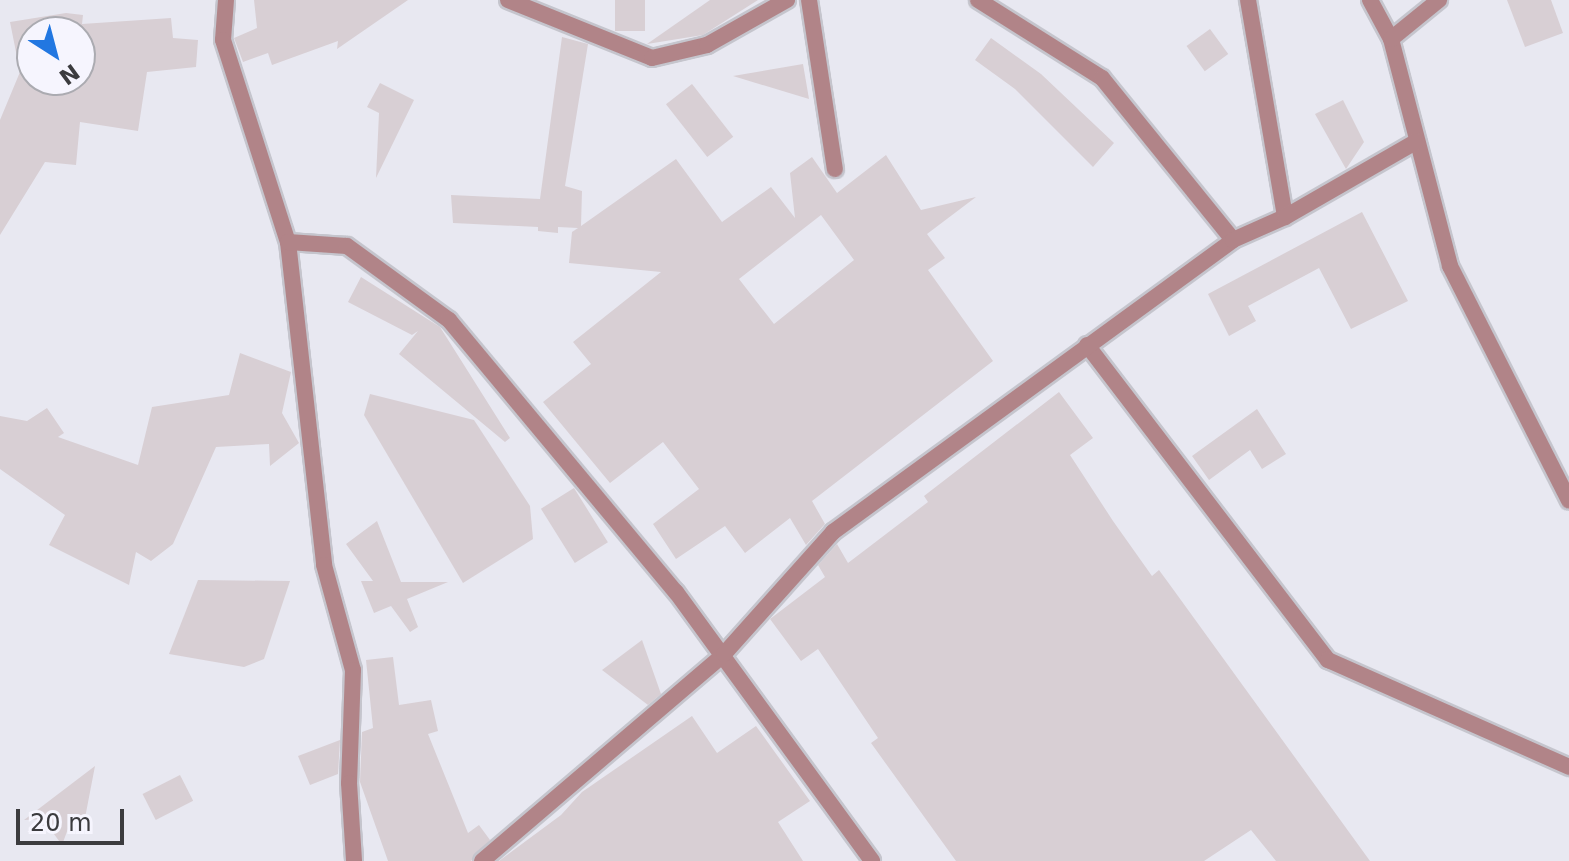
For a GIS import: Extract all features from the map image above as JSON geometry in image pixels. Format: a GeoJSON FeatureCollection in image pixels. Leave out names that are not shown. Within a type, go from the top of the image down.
{"type":"FeatureCollection","features":[{"type":"Feature","properties":{"kind":"street"},"geometry":{"type":"LineString","coordinates":[[226,0],[223,40],[288,242],[324,565],[353,670],[349,783],[354,861]]}},
{"type":"Feature","properties":{"kind":"street"},"geometry":{"type":"LineString","coordinates":[[508,0],[652,58],[707,45],[787,0]]}},
{"type":"Feature","properties":{"kind":"street"},"geometry":{"type":"LineString","coordinates":[[809,0],[835,169]]}},
{"type":"Feature","properties":{"kind":"street"},"geometry":{"type":"LineString","coordinates":[[978,0],[1102,78],[1233,240]]}},
{"type":"Feature","properties":{"kind":"street"},"geometry":{"type":"LineString","coordinates":[[1248,0],[1285,217]]}},
{"type":"Feature","properties":{"kind":"street"},"geometry":{"type":"LineString","coordinates":[[1370,0],[1391,39],[1450,266],[1569,501]]}},
{"type":"Feature","properties":{"kind":"street"},"geometry":{"type":"LineString","coordinates":[[1391,39],[1439,0]]}},
{"type":"Feature","properties":{"kind":"street"},"geometry":{"type":"LineString","coordinates":[[482,861],[724,654],[833,532],[1233,240],[1285,217],[1417,141]]}},
{"type":"Feature","properties":{"kind":"street"},"geometry":{"type":"LineString","coordinates":[[288,242],[347,246],[449,320],[724,654],[872,861]]}},
{"type":"Feature","properties":{"kind":"street"},"geometry":{"type":"LineString","coordinates":[[1087,345],[1328,660],[1569,767]]}},
{"type":"Feature","properties":{"kind":"building"},"geometry":{"type":"Polygon","coordinates":[[[254,0],[408,0],[337,49],[338,41],[272,65],[268,53],[243,62],[234,38],[257,28],[254,0]]]}},
{"type":"Feature","properties":{"kind":"building"},"geometry":{"type":"Polygon","coordinates":[[[615,0],[645,0],[645,31],[615,31],[615,0]]]}},
{"type":"Feature","properties":{"kind":"building"},"geometry":{"type":"Polygon","coordinates":[[[710,0],[758,0],[703,35],[647,44],[710,0]]]}},
{"type":"Feature","properties":{"kind":"building"},"geometry":{"type":"Polygon","coordinates":[[[1507,0],[1551,0],[1563,33],[1525,47],[1507,0]]]}},
{"type":"Feature","properties":{"kind":"building"},"geometry":{"type":"Polygon","coordinates":[[[66,13],[83,16],[47,16],[66,13]]]}},
{"type":"Feature","properties":{"kind":"building"},"geometry":{"type":"Polygon","coordinates":[[[171,18],[173,38],[198,40],[196,67],[147,72],[138,131],[80,122],[76,165],[45,162],[0,235],[0,120],[16,82],[16,96],[96,96],[96,23],[171,18]]]}},
{"type":"Feature","properties":{"kind":"building"},"geometry":{"type":"Polygon","coordinates":[[[16,21],[16,52],[10,22],[16,21]]]}},
{"type":"Feature","properties":{"kind":"building"},"geometry":{"type":"Polygon","coordinates":[[[1210,29],[1228,54],[1205,71],[1187,46],[1210,29]]]}},
{"type":"Feature","properties":{"kind":"building"},"geometry":{"type":"Polygon","coordinates":[[[562,37],[588,44],[565,186],[582,191],[581,226],[676,159],[722,222],[771,187],[795,218],[790,173],[812,157],[837,193],[886,155],[921,210],[976,197],[927,234],[945,258],[928,270],[993,361],[812,501],[825,524],[806,545],[790,518],[745,553],[725,526],[676,559],[653,524],[699,489],[663,442],[610,483],[543,402],[591,364],[573,342],[661,272],[569,263],[572,232],[578,228],[558,227],[558,233],[538,231],[538,227],[453,223],[451,195],[540,199],[562,37]],[[821,215],[739,279],[774,324],[854,260],[821,215]]]}},
{"type":"Feature","properties":{"kind":"building"},"geometry":{"type":"Polygon","coordinates":[[[991,38],[1041,74],[1114,143],[1093,167],[1015,89],[975,60],[991,38]]]}},
{"type":"Feature","properties":{"kind":"building"},"geometry":{"type":"Polygon","coordinates":[[[803,64],[809,99],[733,76],[803,64]]]}},
{"type":"Feature","properties":{"kind":"building"},"geometry":{"type":"Polygon","coordinates":[[[380,83],[414,100],[376,178],[379,113],[367,107],[380,83]]]}},
{"type":"Feature","properties":{"kind":"building"},"geometry":{"type":"Polygon","coordinates":[[[692,84],[733,137],[707,157],[666,104],[692,84]]]}},
{"type":"Feature","properties":{"kind":"building"},"geometry":{"type":"Polygon","coordinates":[[[1343,100],[1364,142],[1346,169],[1315,114],[1343,100]]]}},
{"type":"Feature","properties":{"kind":"building"},"geometry":{"type":"Polygon","coordinates":[[[1362,212],[1408,301],[1351,329],[1319,268],[1248,306],[1256,321],[1229,336],[1208,294],[1362,212]]]}},
{"type":"Feature","properties":{"kind":"building"},"geometry":{"type":"Polygon","coordinates":[[[361,277],[440,327],[510,438],[505,442],[399,354],[418,331],[412,335],[348,302],[361,277]]]}},
{"type":"Feature","properties":{"kind":"building"},"geometry":{"type":"Polygon","coordinates":[[[240,353],[291,372],[282,413],[299,443],[270,466],[269,444],[216,447],[173,544],[151,561],[136,552],[129,585],[49,545],[65,515],[0,469],[0,416],[27,421],[47,408],[64,433],[58,437],[138,465],[152,407],[229,395],[240,353]]]}},
{"type":"Feature","properties":{"kind":"building"},"geometry":{"type":"Polygon","coordinates":[[[1059,392],[1093,438],[1070,455],[1113,521],[1152,576],[1159,570],[1370,861],[1276,861],[1251,830],[1204,861],[956,861],[871,743],[878,738],[818,649],[801,661],[770,619],[825,577],[818,565],[837,544],[848,563],[928,502],[924,496],[1059,392]]]}},
{"type":"Feature","properties":{"kind":"building"},"geometry":{"type":"Polygon","coordinates":[[[370,394],[474,420],[530,506],[533,539],[463,583],[364,415],[370,394]]]}},
{"type":"Feature","properties":{"kind":"building"},"geometry":{"type":"Polygon","coordinates":[[[1257,409],[1286,454],[1262,469],[1250,450],[1209,480],[1192,456],[1257,409]]]}},
{"type":"Feature","properties":{"kind":"building"},"geometry":{"type":"Polygon","coordinates":[[[574,488],[608,542],[575,563],[541,509],[574,488]]]}},
{"type":"Feature","properties":{"kind":"building"},"geometry":{"type":"Polygon","coordinates":[[[377,521],[401,582],[448,582],[407,599],[418,627],[410,632],[391,606],[374,613],[361,581],[373,581],[346,544],[377,521]]]}},
{"type":"Feature","properties":{"kind":"building"},"geometry":{"type":"Polygon","coordinates":[[[198,580],[290,581],[264,659],[244,667],[169,654],[198,580]]]}},
{"type":"Feature","properties":{"kind":"building"},"geometry":{"type":"Polygon","coordinates":[[[642,640],[661,694],[648,705],[602,670],[642,640]]]}},
{"type":"Feature","properties":{"kind":"building"},"geometry":{"type":"Polygon","coordinates":[[[393,657],[399,705],[431,700],[438,731],[428,734],[468,833],[479,825],[490,840],[471,861],[388,861],[360,782],[362,732],[373,728],[366,660],[393,657]]]}},
{"type":"Feature","properties":{"kind":"building"},"geometry":{"type":"Polygon","coordinates":[[[692,716],[717,753],[756,726],[810,801],[778,822],[803,861],[499,861],[561,815],[582,792],[692,716]]]}},
{"type":"Feature","properties":{"kind":"building"},"geometry":{"type":"Polygon","coordinates":[[[340,740],[338,774],[310,785],[298,756],[340,740]]]}},
{"type":"Feature","properties":{"kind":"building"},"geometry":{"type":"Polygon","coordinates":[[[95,766],[85,818],[72,818],[62,845],[43,819],[24,820],[95,766]]]}},
{"type":"Feature","properties":{"kind":"building"},"geometry":{"type":"Polygon","coordinates":[[[180,775],[193,801],[156,820],[143,794],[180,775]]]}}]}
